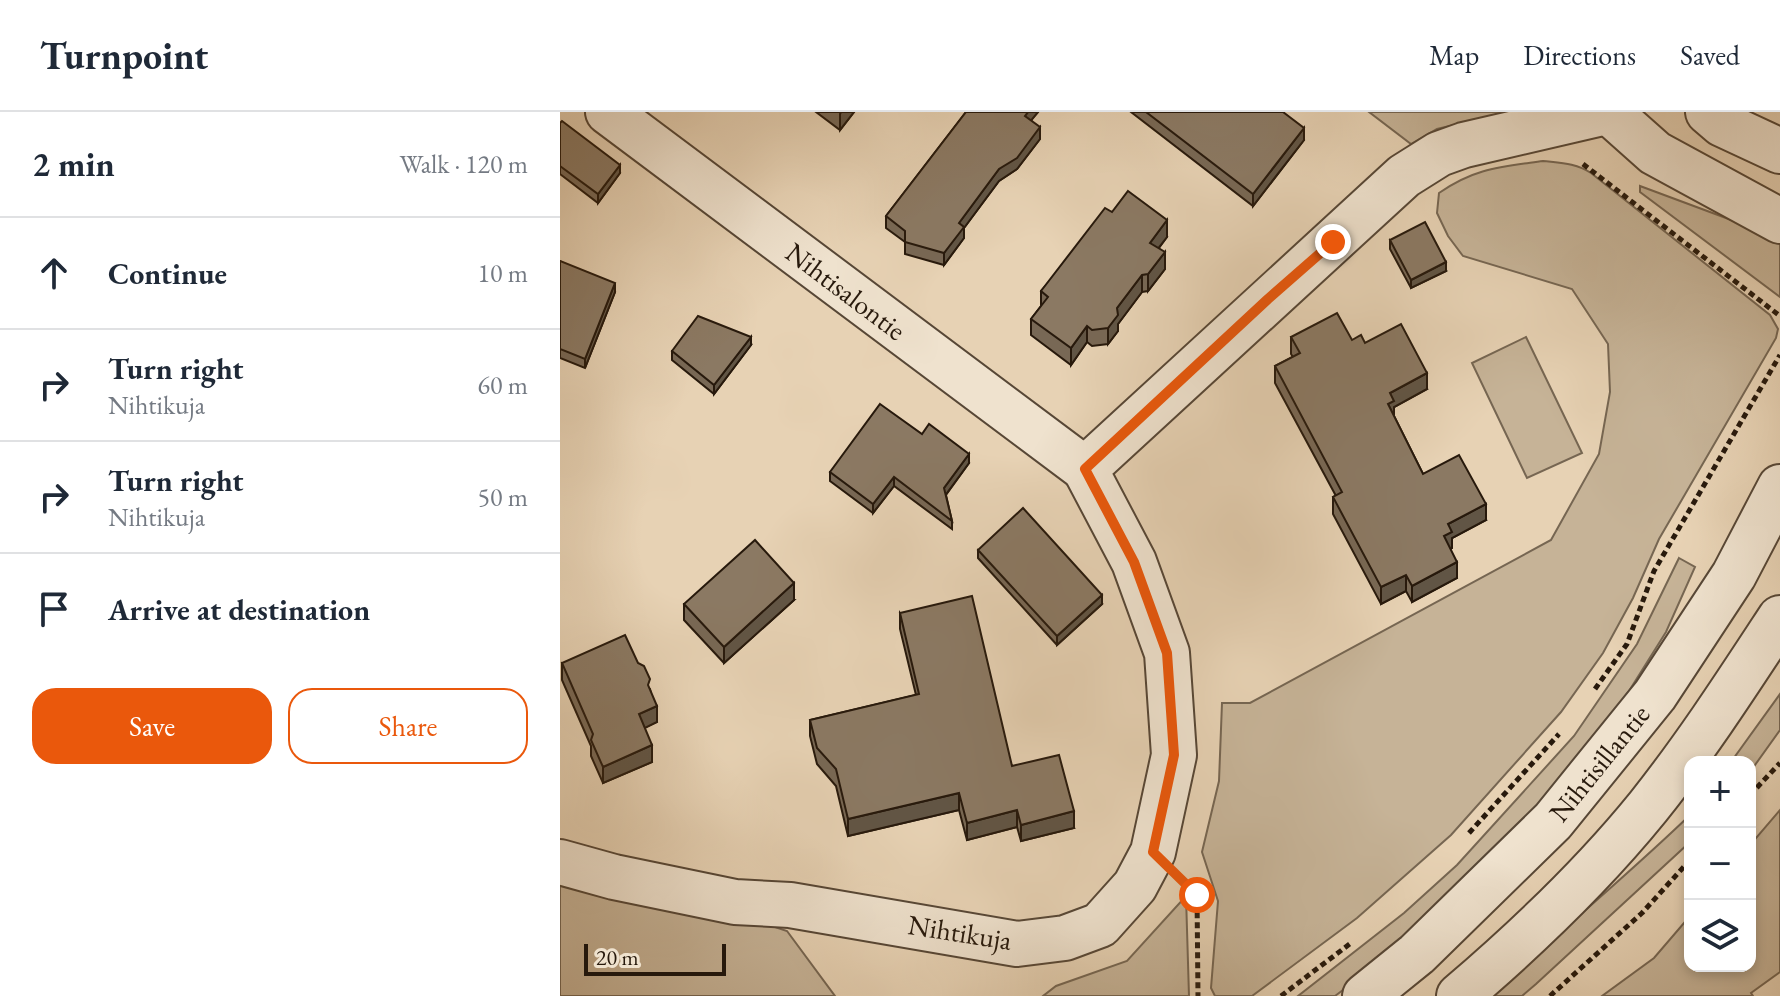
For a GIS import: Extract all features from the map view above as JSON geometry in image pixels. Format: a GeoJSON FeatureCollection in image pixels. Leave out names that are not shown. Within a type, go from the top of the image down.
{"type":"FeatureCollection","features":[{"type":"Feature","properties":{"kind":"street","name":"Nihtisalontie"},"geometry":{"type":"LineString","coordinates":[[608,112],[1085,469]]}},
{"type":"Feature","properties":{"kind":"street"},"geometry":{"type":"LineString","coordinates":[[1708,112],[1722,124],[1780,151]]}},
{"type":"Feature","properties":{"kind":"street"},"geometry":{"type":"LineString","coordinates":[[1085,469],[1404,176],[1439,154],[1464,145],[1593,115],[1655,153],[1780,221]]}},
{"type":"Feature","properties":{"kind":"street","name":"Nihtikuja"},"geometry":{"type":"LineString","coordinates":[[560,862],[614,877],[735,902],[790,905],[1017,944],[1065,938],[1100,925],[1135,886],[1153,852],[1174,755],[1167,653],[1134,562],[1085,469]]}},
{"type":"Feature","properties":{"kind":"street","name":"Nihtisillantie"},"geometry":{"type":"LineString","coordinates":[[1365,996],[1417,954],[1553,821],[1572,798],[1655,695],[1734,575],[1780,487]]}},
{"type":"Feature","properties":{"kind":"street"},"geometry":{"type":"LineString","coordinates":[[1459,996],[1501,960],[1597,866],[1648,807],[1699,740],[1780,618]]}},
{"type":"Feature","properties":{"kind":"path"},"geometry":{"type":"LineString","coordinates":[[1593,115],[1580,161],[1780,316]]}},
{"type":"Feature","properties":{"kind":"path"},"geometry":{"type":"LineString","coordinates":[[1590,696],[1627,644],[1654,571],[1780,355]]}},
{"type":"Feature","properties":{"kind":"path"},"geometry":{"type":"LineString","coordinates":[[1467,835],[1560,732]]}},
{"type":"Feature","properties":{"kind":"path"},"geometry":{"type":"LineString","coordinates":[[1756,789],[1780,763]]}},
{"type":"Feature","properties":{"kind":"path"},"geometry":{"type":"LineString","coordinates":[[1153,852],[1197,895],[1198,996]]}},
{"type":"Feature","properties":{"kind":"path"},"geometry":{"type":"LineString","coordinates":[[1550,996],[1642,913],[1684,867]]}},
{"type":"Feature","properties":{"kind":"path"},"geometry":{"type":"LineString","coordinates":[[1281,996],[1355,940]]}},
{"type":"Feature","properties":{"kind":"shaded area"},"geometry":{"type":"Polygon","coordinates":[[[1369,112],[1510,112],[1437,129],[1411,144],[1369,112]]]}},
{"type":"Feature","properties":{"kind":"shaded area"},"geometry":{"type":"Polygon","coordinates":[[[1543,161],[1574,165],[1591,173],[1770,315],[1778,329],[1776,338],[1659,539],[1633,598],[1603,653],[1561,712],[1451,835],[1357,918],[1252,996],[1215,996],[1211,988],[1218,901],[1202,852],[1219,781],[1222,703],[1250,703],[1551,540],[1599,454],[1610,392],[1608,344],[1572,289],[1463,256],[1448,236],[1437,213],[1439,193],[1464,178],[1488,170],[1543,161]]]}},
{"type":"Feature","properties":{"kind":"shaded area"},"geometry":{"type":"Polygon","coordinates":[[[1640,186],[1769,234],[1780,242],[1780,297],[1640,192],[1640,186]]]}},
{"type":"Feature","properties":{"kind":"shaded area"},"geometry":{"type":"Polygon","coordinates":[[[1526,337],[1582,453],[1527,478],[1472,363],[1526,337]]]}},
{"type":"Feature","properties":{"kind":"shaded area"},"geometry":{"type":"Polygon","coordinates":[[[1679,558],[1695,567],[1666,632],[1629,691],[1582,754],[1507,841],[1388,956],[1335,996],[1298,996],[1404,913],[1457,865],[1574,736],[1637,644],[1679,558]]]}},
{"type":"Feature","properties":{"kind":"shaded area"},"geometry":{"type":"Polygon","coordinates":[[[1780,694],[1780,730],[1756,764],[1756,756],[1735,756],[1780,694]]]}},
{"type":"Feature","properties":{"kind":"shaded area"},"geometry":{"type":"Polygon","coordinates":[[[1780,810],[1780,972],[1751,993],[1753,996],[1602,996],[1654,958],[1684,923],[1684,972],[1756,972],[1756,838],[1780,810]]]}},
{"type":"Feature","properties":{"kind":"shaded area"},"geometry":{"type":"Polygon","coordinates":[[[1684,821],[1684,848],[1536,984],[1522,996],[1493,996],[1541,950],[1684,821]]]}},
{"type":"Feature","properties":{"kind":"shaded area"},"geometry":{"type":"Polygon","coordinates":[[[560,874],[745,917],[787,931],[835,996],[560,996],[560,874]]]}},
{"type":"Feature","properties":{"kind":"shaded area"},"geometry":{"type":"Polygon","coordinates":[[[1186,896],[1189,996],[1043,996],[1056,986],[1127,961],[1186,896]]]}},
{"type":"Feature","properties":{"kind":"building"},"geometry":{"type":"Polygon","coordinates":[[[966,112],[1028,112],[1025,116],[1040,127],[1017,158],[999,169],[959,223],[964,227],[944,253],[905,242],[905,231],[886,216],[966,112]]]}},
{"type":"Feature","properties":{"kind":"building"},"geometry":{"type":"Polygon","coordinates":[[[1146,112],[1283,112],[1304,128],[1253,194],[1146,112]]]}},
{"type":"Feature","properties":{"kind":"building"},"geometry":{"type":"Polygon","coordinates":[[[562,121],[620,165],[598,194],[560,166],[562,121]]]}},
{"type":"Feature","properties":{"kind":"building"},"geometry":{"type":"Polygon","coordinates":[[[1128,191],[1167,220],[1150,243],[1165,252],[1148,274],[1142,275],[1117,308],[1118,315],[1108,328],[1092,330],[1087,326],[1071,348],[1031,319],[1048,297],[1041,291],[1105,208],[1112,212],[1128,191]]]}},
{"type":"Feature","properties":{"kind":"building"},"geometry":{"type":"Polygon","coordinates":[[[1425,222],[1446,262],[1411,280],[1390,240],[1425,222]]]}},
{"type":"Feature","properties":{"kind":"building"},"geometry":{"type":"Polygon","coordinates":[[[560,261],[615,283],[585,359],[560,349],[560,261]]]}},
{"type":"Feature","properties":{"kind":"building"},"geometry":{"type":"Polygon","coordinates":[[[1337,313],[1352,340],[1361,335],[1365,343],[1401,324],[1427,373],[1390,393],[1394,401],[1388,404],[1423,474],[1459,455],[1486,504],[1448,524],[1452,532],[1444,536],[1457,562],[1412,586],[1406,575],[1381,587],[1333,497],[1342,492],[1275,366],[1300,353],[1291,337],[1337,313]]]}},
{"type":"Feature","properties":{"kind":"building"},"geometry":{"type":"Polygon","coordinates":[[[698,316],[751,337],[714,385],[672,351],[698,316]]]}},
{"type":"Feature","properties":{"kind":"building"},"geometry":{"type":"Polygon","coordinates":[[[880,404],[922,434],[929,424],[969,454],[944,488],[952,521],[894,477],[873,504],[830,472],[880,404]]]}},
{"type":"Feature","properties":{"kind":"building"},"geometry":{"type":"Polygon","coordinates":[[[1023,508],[1102,595],[1057,636],[978,550],[1023,508]]]}},
{"type":"Feature","properties":{"kind":"building"},"geometry":{"type":"Polygon","coordinates":[[[755,540],[794,583],[724,647],[684,604],[755,540]]]}},
{"type":"Feature","properties":{"kind":"building"},"geometry":{"type":"Polygon","coordinates":[[[972,596],[1012,766],[1059,755],[1074,811],[1021,825],[1017,810],[967,823],[959,793],[848,819],[836,769],[817,748],[810,720],[919,694],[900,613],[972,596]]]}},
{"type":"Feature","properties":{"kind":"building"},"geometry":{"type":"Polygon","coordinates":[[[625,635],[638,663],[644,666],[650,679],[648,685],[657,706],[639,714],[652,745],[603,767],[591,740],[593,734],[562,663],[625,635]]]}},
{"type":"Feature","properties":{"kind":"route"},"geometry":{"type":"LineString","coordinates":[[1197,895],[1153,852],[1174,755],[1167,653],[1134,562],[1085,469],[1333,242]]}}]}
